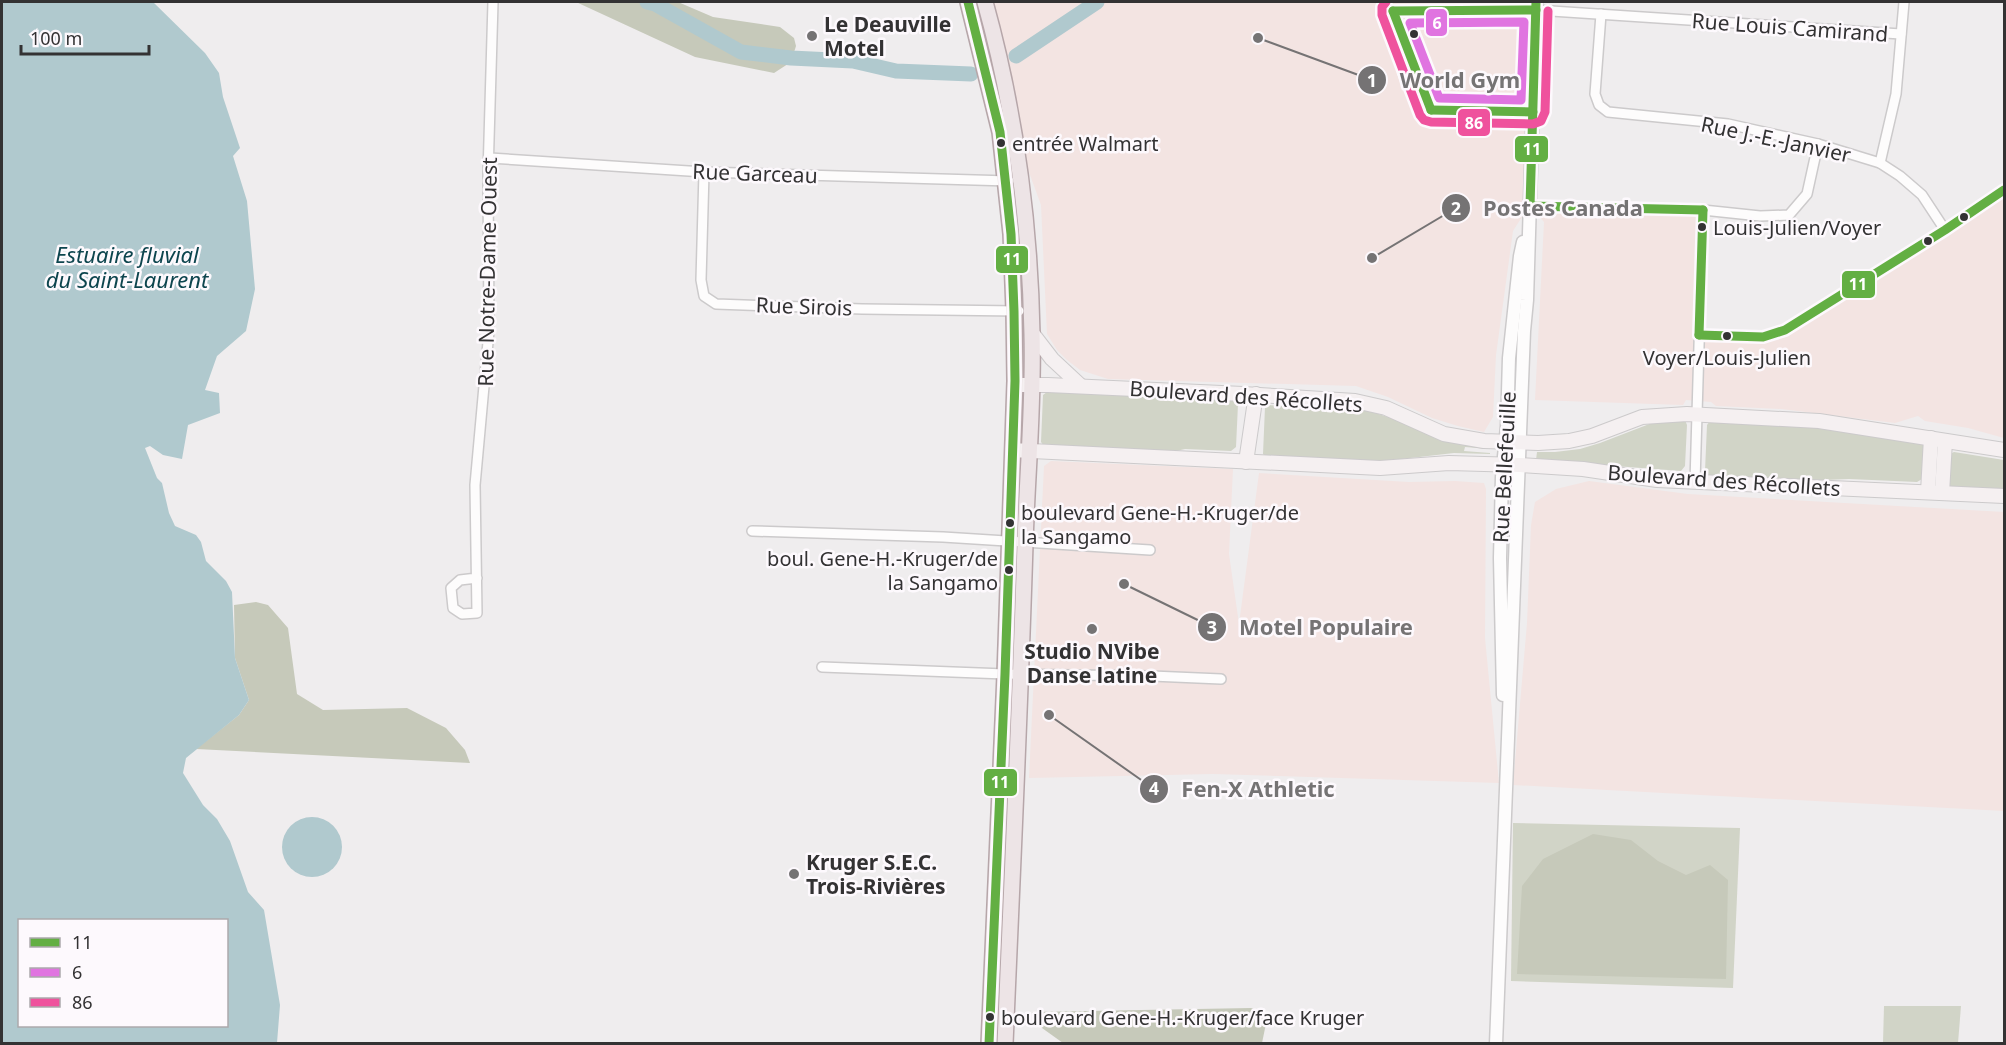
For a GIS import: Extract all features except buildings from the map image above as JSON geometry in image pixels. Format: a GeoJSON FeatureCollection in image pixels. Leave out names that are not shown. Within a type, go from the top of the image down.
{"type":"FeatureCollection","features":[{"type":"Feature","properties":{"kind":"main road"},"geometry":{"type":"LineString","coordinates":[[968,2],[1014,181],[1032,333],[1021,674],[1005,1044]]}},
{"type":"Feature","properties":{"kind":"main road"},"geometry":{"type":"LineString","coordinates":[[985,2],[996,40],[1014,129],[1011,234],[1015,385],[989,1044]]}},
{"type":"Feature","properties":{"kind":"main road"},"geometry":{"type":"LineString","coordinates":[[1032,333],[1052,359],[1081,386]]}},
{"type":"Feature","properties":{"kind":"main road","name":"Boulevard des Récollets"},"geometry":{"type":"LineString","coordinates":[[1015,385],[1256,394],[1360,402],[1386,408],[1429,429],[1467,439],[1551,442],[1578,439],[1647,416],[1698,414],[1819,421],[2004,450]]}},
{"type":"Feature","properties":{"kind":"main road"},"geometry":{"type":"LineString","coordinates":[[1246,462],[1256,394]]}},
{"type":"Feature","properties":{"kind":"main road"},"geometry":{"type":"LineString","coordinates":[[1935,493],[1938,440]]}},
{"type":"Feature","properties":{"kind":"main road","name":"Boulevard des Récollets"},"geometry":{"type":"LineString","coordinates":[[1013,450],[1380,468],[1449,463],[1520,465],[1583,469],[1642,479],[2004,496]]}},
{"type":"Feature","properties":{"kind":"street","name":"Rue Notre-Dame Ouest"},"geometry":{"type":"LineString","coordinates":[[477,578],[460,580],[452,588],[453,608],[462,614],[477,613],[477,578],[475,485],[489,331],[493,2]]}},
{"type":"Feature","properties":{"kind":"street"},"geometry":{"type":"LineString","coordinates":[[1880,163],[1896,94],[1904,2]]}},
{"type":"Feature","properties":{"kind":"street","name":"Rue Louis Camirand"},"geometry":{"type":"LineString","coordinates":[[1536,6],[1601,14],[1901,34]]}},
{"type":"Feature","properties":{"kind":"street","name":"Rue Bellefeuille"},"geometry":{"type":"LineString","coordinates":[[1508,722],[1504,711],[1502,691],[1500,558],[1503,465],[1513,442],[1530,211],[1536,6]]}},
{"type":"Feature","properties":{"kind":"street","name":"Rue J.-E.-Janvier"},"geometry":{"type":"LineString","coordinates":[[1601,14],[1595,94],[1599,105],[1608,112],[1728,124],[1818,144],[1880,163],[1922,195],[1944,230]]}},
{"type":"Feature","properties":{"kind":"street"},"geometry":{"type":"LineString","coordinates":[[1530,211],[1703,210],[1760,216],[1790,215],[1807,194],[1818,144]]}},
{"type":"Feature","properties":{"kind":"street","name":"Rue Garceau"},"geometry":{"type":"LineString","coordinates":[[490,158],[704,172],[1014,181]]}},
{"type":"Feature","properties":{"kind":"street","name":"Rue Sirois"},"geometry":{"type":"LineString","coordinates":[[704,172],[701,280],[704,296],[716,304],[1031,311]]}},
{"type":"Feature","properties":{"kind":"street"},"geometry":{"type":"LineString","coordinates":[[1699,335],[1762,338],[1785,330],[2004,190]]}},
{"type":"Feature","properties":{"kind":"street"},"geometry":{"type":"LineString","coordinates":[[1695,482],[1703,210]]}},
{"type":"Feature","properties":{"kind":"street","name":"Rue Bellefeuille"},"geometry":{"type":"LineString","coordinates":[[1496,1044],[1520,465],[1513,442]]}},
{"type":"Feature","properties":{"kind":"street"},"geometry":{"type":"LineString","coordinates":[[752,531],[1009,541],[1150,550]]}},
{"type":"Feature","properties":{"kind":"street"},"geometry":{"type":"LineString","coordinates":[[822,667],[1221,679]]}},
{"type":"Feature","properties":{"kind":"shaded area"},"geometry":{"type":"Polygon","coordinates":[[[988,2],[1536,2],[1529,206],[1513,231],[1496,355],[1493,417],[1484,432],[1432,418],[1388,397],[1356,386],[1108,379],[1080,370],[1067,360],[1057,350],[1047,334],[1041,205],[1014,131],[988,2]]]}},
{"type":"Feature","properties":{"kind":"shaded area"},"geometry":{"type":"Polygon","coordinates":[[[2004,186],[2004,438],[1968,428],[1925,421],[1918,416],[1895,423],[1781,409],[1716,406],[1711,402],[1686,400],[1683,405],[1535,400],[1544,222],[1530,206],[1703,210],[1699,335],[1763,337],[1791,327],[2004,186]]]}},
{"type":"Feature","properties":{"kind":"shaded area"},"geometry":{"type":"Polygon","coordinates":[[[1047,392],[1236,400],[1238,404],[1236,447],[1231,451],[1185,449],[1167,453],[1044,446],[1041,442],[1043,395],[1047,392]]]}},
{"type":"Feature","properties":{"kind":"shaded area"},"geometry":{"type":"Polygon","coordinates":[[[1267,405],[1362,409],[1398,420],[1447,441],[1490,447],[1490,449],[1465,447],[1464,451],[1490,454],[1454,453],[1384,461],[1265,456],[1263,454],[1265,407],[1267,405]]]}},
{"type":"Feature","properties":{"kind":"shaded area"},"geometry":{"type":"Polygon","coordinates":[[[1685,420],[1687,425],[1685,466],[1681,471],[1536,460],[1537,452],[1580,449],[1652,423],[1685,420]]]}},
{"type":"Feature","properties":{"kind":"shaded area"},"geometry":{"type":"Polygon","coordinates":[[[1710,421],[1837,429],[1923,443],[1925,447],[1922,479],[1917,482],[1849,479],[1798,481],[1706,476],[1707,425],[1710,421]]]}},
{"type":"Feature","properties":{"kind":"shaded area"},"geometry":{"type":"Polygon","coordinates":[[[1954,452],[2004,460],[2004,491],[1949,487],[1950,454],[1954,452]]]}},
{"type":"Feature","properties":{"kind":"shaded area"},"geometry":{"type":"Polygon","coordinates":[[[1051,461],[1233,469],[1229,554],[1239,624],[1259,473],[1409,482],[1484,483],[1486,489],[1485,638],[1499,783],[1213,774],[1029,778],[1044,466],[1051,461]]]}},
{"type":"Feature","properties":{"kind":"shaded area"},"geometry":{"type":"Polygon","coordinates":[[[1589,481],[1688,494],[2004,512],[2004,811],[1513,785],[1527,623],[1531,525],[1535,502],[1556,489],[1589,481]]]}},
{"type":"Feature","properties":{"kind":"shaded area"},"geometry":{"type":"Polygon","coordinates":[[[1513,823],[1740,828],[1733,988],[1511,981],[1513,823]]]}},
{"type":"Feature","properties":{"kind":"shaded area"},"geometry":{"type":"Polygon","coordinates":[[[1884,1006],[1961,1006],[1958,1043],[1883,1043],[1884,1006]]]}},
{"type":"Feature","properties":{"kind":"green space"},"geometry":{"type":"Polygon","coordinates":[[[576,2],[678,2],[713,17],[780,27],[794,38],[796,46],[791,62],[774,73],[695,57],[576,2]]]}},
{"type":"Feature","properties":{"kind":"green space"},"geometry":{"type":"Polygon","coordinates":[[[256,602],[268,605],[288,628],[297,694],[323,710],[407,708],[446,728],[465,750],[470,763],[196,749],[239,715],[249,700],[235,658],[234,605],[256,602]]]}},
{"type":"Feature","properties":{"kind":"green space"},"geometry":{"type":"Polygon","coordinates":[[[1593,834],[1631,840],[1658,861],[1686,875],[1710,865],[1728,880],[1726,979],[1517,974],[1522,886],[1543,859],[1593,834]]]}},
{"type":"Feature","properties":{"kind":"green space"},"geometry":{"type":"Polygon","coordinates":[[[1251,1008],[1268,1014],[1262,1043],[1063,1043],[1042,1028],[1032,1012],[1251,1008]]]}},
{"type":"Feature","properties":{"kind":"water","name":"Estuaire fluvial du Saint-Laurent"},"geometry":{"type":"Polygon","coordinates":[[[2,2],[153,2],[205,53],[219,73],[223,97],[240,148],[233,156],[247,201],[255,289],[246,331],[217,356],[205,390],[219,393],[220,413],[188,425],[182,459],[163,455],[150,446],[145,448],[157,478],[162,483],[169,513],[175,526],[196,535],[201,542],[206,561],[226,581],[232,592],[235,658],[249,700],[239,715],[186,758],[183,773],[203,805],[217,819],[230,841],[248,892],[264,910],[280,1005],[277,1043],[2,1043],[2,2]]]}},
{"type":"Feature","properties":{"kind":"water"},"geometry":{"type":"Polygon","coordinates":[[[312,817],[329,822],[337,830],[342,847],[337,864],[329,872],[312,877],[295,872],[287,864],[282,847],[287,830],[295,822],[312,817]]]}},
{"type":"Feature","properties":{"kind":"waterway"},"geometry":{"type":"LineString","coordinates":[[647,2],[655,4],[741,52],[791,58],[853,61],[896,71],[971,74]]}},
{"type":"Feature","properties":{"kind":"waterway"},"geometry":{"type":"LineString","coordinates":[[1016,56],[1097,2]]}},
{"type":"Feature","properties":{"kind":"transit line","name":"11"},"geometry":{"type":"LineString","coordinates":[[968,2],[1000,132],[1011,234],[1014,311],[1015,381],[989,1044]]}},
{"type":"Feature","properties":{"kind":"transit line","name":"86"},"geometry":{"type":"LineString","coordinates":[[1386,2],[1382,7],[1382,15],[1420,115],[1424,120],[1431,122],[1533,124],[1541,121],[1545,112],[1548,11]]}},
{"type":"Feature","properties":{"kind":"transit line","name":"11"},"geometry":{"type":"LineString","coordinates":[[1530,206],[1536,2]]}},
{"type":"Feature","properties":{"kind":"transit line","name":"11"},"geometry":{"type":"LineString","coordinates":[[1393,11],[1536,10]]}},
{"type":"Feature","properties":{"kind":"transit line","name":"11"},"geometry":{"type":"LineString","coordinates":[[1393,11],[1431,110]]}},
{"type":"Feature","properties":{"kind":"transit line","name":"6"},"geometry":{"type":"LineString","coordinates":[[1524,22],[1521,100],[1439,98],[1410,23],[1524,22]]}},
{"type":"Feature","properties":{"kind":"transit line","name":"11"},"geometry":{"type":"LineString","coordinates":[[1431,110],[1533,112]]}},
{"type":"Feature","properties":{"kind":"transit line","name":"11"},"geometry":{"type":"LineString","coordinates":[[1699,335],[1763,337],[1785,330],[1945,230],[2004,190]]}},
{"type":"Feature","properties":{"kind":"transit line","name":"11"},"geometry":{"type":"LineString","coordinates":[[1530,206],[1703,210]]}},
{"type":"Feature","properties":{"kind":"transit line","name":"11"},"geometry":{"type":"LineString","coordinates":[[1699,335],[1703,210]]}},
{"type":"Feature","properties":{"kind":"place","name":"Le Deauville Motel"},"geometry":{"type":"Point","coordinates":[812,36]}},
{"type":"Feature","properties":{"kind":"place","name":"World Gym"},"geometry":{"type":"Point","coordinates":[1258,38]}},
{"type":"Feature","properties":{"kind":"place","name":"entrée Walmart"},"geometry":{"type":"Point","coordinates":[1001,143]}},
{"type":"Feature","properties":{"kind":"place","name":"Louis-Julien/Voyer"},"geometry":{"type":"Point","coordinates":[1702,227]}},
{"type":"Feature","properties":{"kind":"place","name":"Postes Canada"},"geometry":{"type":"Point","coordinates":[1372,258]}},
{"type":"Feature","properties":{"kind":"place","name":"Voyer/Louis-Julien"},"geometry":{"type":"Point","coordinates":[1727,336]}},
{"type":"Feature","properties":{"kind":"place","name":"boulevard Gene-H.-Kruger/de la Sangamo"},"geometry":{"type":"Point","coordinates":[1010,523]}},
{"type":"Feature","properties":{"kind":"place","name":"boul. Gene-H.-Kruger/de la Sangamo"},"geometry":{"type":"Point","coordinates":[1009,570]}},
{"type":"Feature","properties":{"kind":"place","name":"Motel Populaire"},"geometry":{"type":"Point","coordinates":[1124,584]}},
{"type":"Feature","properties":{"kind":"place","name":"Studio NVibe Danse latine"},"geometry":{"type":"Point","coordinates":[1092,629]}},
{"type":"Feature","properties":{"kind":"place","name":"Fen-X Athletic"},"geometry":{"type":"Point","coordinates":[1049,715]}},
{"type":"Feature","properties":{"kind":"place","name":"Kruger S.E.C. Trois-Rivières"},"geometry":{"type":"Point","coordinates":[794,874]}},
{"type":"Feature","properties":{"kind":"place","name":"boulevard Gene-H.-Kruger/face Kruger"},"geometry":{"type":"Point","coordinates":[990,1017]}}]}
